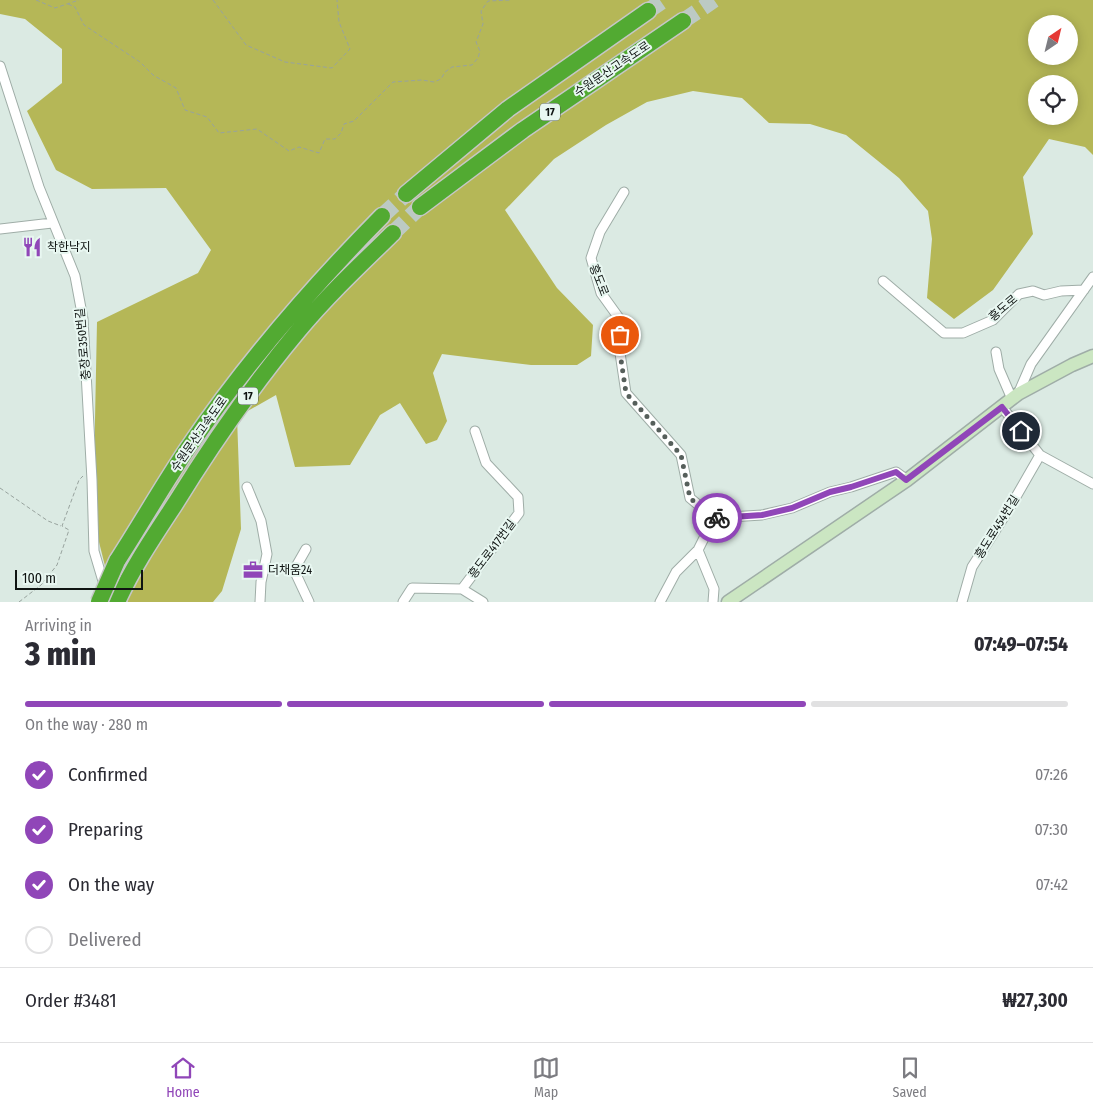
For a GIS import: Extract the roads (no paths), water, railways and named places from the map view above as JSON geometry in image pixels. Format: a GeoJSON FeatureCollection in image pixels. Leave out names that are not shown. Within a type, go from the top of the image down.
{"type":"FeatureCollection","features":[{"type":"Feature","properties":{"kind":"highway","name":"17"},"geometry":{"type":"LineString","coordinates":[[406,194],[508,109],[648,10]]}},
{"type":"Feature","properties":{"kind":"highway","name":"수원문산고속도로"},"geometry":{"type":"LineString","coordinates":[[420,207],[523,130],[683,21]]}},
{"type":"Feature","properties":{"kind":"highway","name":"수원문산고속도로"},"geometry":{"type":"LineString","coordinates":[[99,602],[117,561],[187,449],[235,383],[285,320],[333,266],[382,216]]}},
{"type":"Feature","properties":{"kind":"highway","name":"수원문산고속도로"},"geometry":{"type":"LineString","coordinates":[[117,602],[128,578],[201,462],[253,388],[298,330],[393,233]]}},
{"type":"Feature","properties":{"kind":"street","name":"충장로350번길"},"geometry":{"type":"LineString","coordinates":[[0,66],[39,188],[75,276],[83,319],[94,552],[109,602]]}},
{"type":"Feature","properties":{"kind":"street","name":"흥도로"},"geometry":{"type":"LineString","coordinates":[[624,192],[600,232],[591,258],[602,293],[619,318],[620,353],[626,393],[681,455],[690,498],[714,518]]}},
{"type":"Feature","properties":{"kind":"street"},"geometry":{"type":"LineString","coordinates":[[0,230],[52,223]]}},
{"type":"Feature","properties":{"kind":"street"},"geometry":{"type":"LineString","coordinates":[[1011,400],[1031,364],[1093,277]]}},
{"type":"Feature","properties":{"kind":"street","name":"흥도로"},"geometry":{"type":"LineString","coordinates":[[883,281],[944,333],[963,333],[993,320],[1019,294],[1033,291],[1044,295],[1062,291],[1084,290]]}},
{"type":"Feature","properties":{"kind":"street"},"geometry":{"type":"LineString","coordinates":[[996,352],[999,369],[1011,400],[1040,454],[1093,484]]}},
{"type":"Feature","properties":{"kind":"street"},"geometry":{"type":"LineString","coordinates":[[728,602],[906,480],[1011,400],[1072,365],[1093,356]]}},
{"type":"Feature","properties":{"kind":"street","name":"흥도로417번길"},"geometry":{"type":"LineString","coordinates":[[462,589],[519,513],[518,497],[486,463],[475,431]]}},
{"type":"Feature","properties":{"kind":"street","name":"흥도로454번길"},"geometry":{"type":"LineString","coordinates":[[962,602],[972,568],[1009,509],[1040,454]]}},
{"type":"Feature","properties":{"kind":"street"},"geometry":{"type":"LineString","coordinates":[[660,602],[676,572],[698,550],[714,518],[762,515],[792,508],[830,492],[896,472],[906,480]]}},
{"type":"Feature","properties":{"kind":"street"},"geometry":{"type":"LineString","coordinates":[[247,487],[261,521],[267,554],[261,582],[260,602]]}},
{"type":"Feature","properties":{"kind":"street"},"geometry":{"type":"LineString","coordinates":[[306,549],[294,570],[309,602]]}},
{"type":"Feature","properties":{"kind":"street"},"geometry":{"type":"LineString","coordinates":[[698,550],[714,589],[713,602]]}},
{"type":"Feature","properties":{"kind":"street","name":"흥도로417번길"},"geometry":{"type":"LineString","coordinates":[[403,602],[412,588],[462,589],[483,602]]}},
{"type":"Feature","properties":{"kind":"tunnel"},"geometry":{"type":"LineString","coordinates":[[648,11],[664,0]]}},
{"type":"Feature","properties":{"kind":"tunnel"},"geometry":{"type":"LineString","coordinates":[[683,21],[714,0]]}},
{"type":"Feature","properties":{"kind":"tunnel"},"geometry":{"type":"LineString","coordinates":[[382,216],[406,194]]}},
{"type":"Feature","properties":{"kind":"tunnel"},"geometry":{"type":"LineString","coordinates":[[393,233],[420,207]]}},
{"type":"Feature","properties":{"kind":"place","name":"착한낙지"},"geometry":{"type":"Point","coordinates":[32,247]}},
{"type":"Feature","properties":{"kind":"place","name":"더채움24"},"geometry":{"type":"Point","coordinates":[253,570]}}]}
